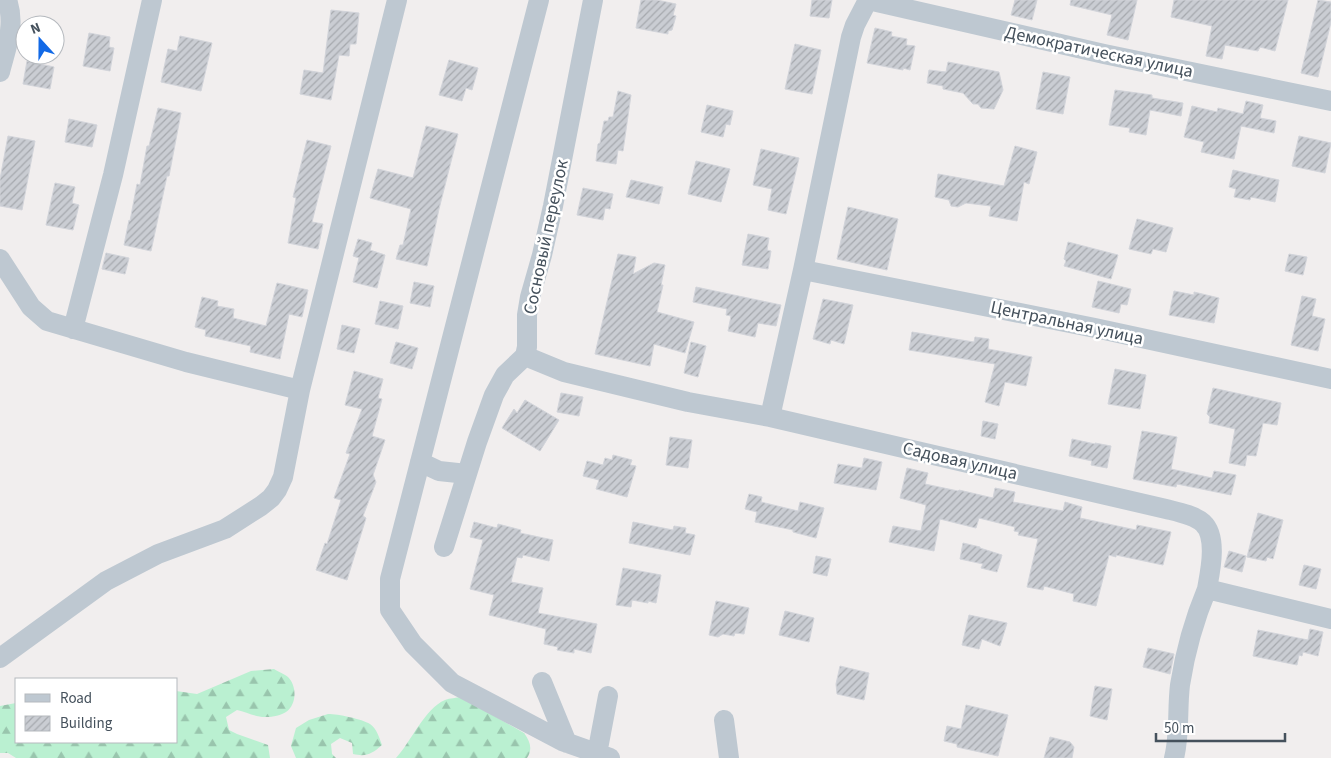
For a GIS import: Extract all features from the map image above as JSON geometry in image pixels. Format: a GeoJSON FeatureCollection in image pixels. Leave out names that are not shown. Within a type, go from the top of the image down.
{"type":"FeatureCollection","features":[{"type":"Feature","properties":{"kind":"street"},"geometry":{"type":"LineString","coordinates":[[0,72],[11,30],[12,18],[7,0]]}},
{"type":"Feature","properties":{"kind":"street"},"geometry":{"type":"LineString","coordinates":[[73,329],[113,175],[152,0]]}},
{"type":"Feature","properties":{"kind":"street"},"geometry":{"type":"LineString","coordinates":[[0,658],[106,581],[158,554],[225,529],[271,498],[283,477],[300,390],[397,0]]}},
{"type":"Feature","properties":{"kind":"street"},"geometry":{"type":"LineString","coordinates":[[539,0],[390,579],[390,610],[413,644],[452,683],[543,732],[603,756],[608,696]]}},
{"type":"Feature","properties":{"kind":"street","name":"Сосновый переулок"},"geometry":{"type":"LineString","coordinates":[[525,356],[530,297],[553,206],[593,0]]}},
{"type":"Feature","properties":{"kind":"street","name":"Демократическая улица"},"geometry":{"type":"LineString","coordinates":[[770,417],[803,270],[851,37],[868,0],[1094,52],[1331,102]]}},
{"type":"Feature","properties":{"kind":"street"},"geometry":{"type":"LineString","coordinates":[[0,259],[31,307],[47,321],[186,362],[300,390]]}},
{"type":"Feature","properties":{"kind":"street","name":"Центральная улица"},"geometry":{"type":"LineString","coordinates":[[803,270],[1095,328],[1331,379]]}},
{"type":"Feature","properties":{"kind":"street"},"geometry":{"type":"LineString","coordinates":[[444,546],[485,418],[499,384],[505,375],[525,356]]}},
{"type":"Feature","properties":{"kind":"street","name":"Садовая улица"},"geometry":{"type":"LineString","coordinates":[[525,356],[564,372],[688,402],[770,417],[1190,516],[1204,524],[1209,532],[1212,552],[1207,589]]}},
{"type":"Feature","properties":{"kind":"street"},"geometry":{"type":"LineString","coordinates":[[420,462],[439,471],[467,474]]}},
{"type":"Feature","properties":{"kind":"street"},"geometry":{"type":"LineString","coordinates":[[1174,758],[1180,685],[1198,610],[1207,589],[1331,619]]}},
{"type":"Feature","properties":{"kind":"street"},"geometry":{"type":"LineString","coordinates":[[542,682],[568,743]]}},
{"type":"Feature","properties":{"kind":"street"},"geometry":{"type":"LineString","coordinates":[[724,720],[729,758]]}},
{"type":"Feature","properties":{"kind":"green space"},"geometry":{"type":"Polygon","coordinates":[[[274,669],[288,677],[293,685],[294,700],[290,709],[280,715],[260,717],[237,710],[226,717],[229,730],[268,745],[270,758],[16,758],[8,753],[0,753],[0,706],[15,703],[15,743],[178,743],[178,691],[197,694],[251,671],[274,669]]]}},
{"type":"Feature","properties":{"kind":"green space"},"geometry":{"type":"Polygon","coordinates":[[[461,697],[524,733],[530,745],[527,758],[396,758],[431,710],[445,700],[461,697]]]}},
{"type":"Feature","properties":{"kind":"green space"},"geometry":{"type":"Polygon","coordinates":[[[328,714],[350,717],[370,724],[376,731],[382,745],[369,754],[358,755],[353,754],[352,743],[340,738],[331,744],[332,754],[336,758],[296,758],[291,746],[296,728],[309,720],[328,714]]]}},
{"type":"Feature","properties":{"kind":"building"},"geometry":{"type":"Polygon","coordinates":[[[641,0],[657,0],[676,4],[673,15],[676,16],[672,30],[668,31],[668,34],[636,28],[641,0]]]}},
{"type":"Feature","properties":{"kind":"building"},"geometry":{"type":"Polygon","coordinates":[[[812,0],[832,0],[829,18],[810,16],[812,0]]]}},
{"type":"Feature","properties":{"kind":"building"},"geometry":{"type":"Polygon","coordinates":[[[1015,0],[1037,0],[1032,20],[1011,15],[1015,0]]]}},
{"type":"Feature","properties":{"kind":"building"},"geometry":{"type":"Polygon","coordinates":[[[1071,0],[1137,0],[1128,40],[1107,35],[1112,15],[1070,5],[1071,0]]]}},
{"type":"Feature","properties":{"kind":"building"},"geometry":{"type":"Polygon","coordinates":[[[1174,0],[1288,0],[1275,51],[1260,47],[1258,51],[1225,45],[1222,59],[1206,56],[1212,26],[1171,17],[1174,0]]]}},
{"type":"Feature","properties":{"kind":"building"},"geometry":{"type":"Polygon","coordinates":[[[1318,0],[1331,2],[1331,22],[1318,77],[1301,73],[1318,0]]]}},
{"type":"Feature","properties":{"kind":"building"},"geometry":{"type":"Polygon","coordinates":[[[331,10],[359,13],[356,44],[350,44],[349,56],[339,55],[331,100],[300,94],[304,70],[323,73],[331,10]]]}},
{"type":"Feature","properties":{"kind":"building"},"geometry":{"type":"Polygon","coordinates":[[[875,28],[892,32],[891,36],[907,39],[906,45],[915,46],[910,70],[867,63],[875,28]]]}},
{"type":"Feature","properties":{"kind":"building"},"geometry":{"type":"Polygon","coordinates":[[[89,33],[110,37],[109,47],[114,48],[110,71],[83,66],[89,33]]]}},
{"type":"Feature","properties":{"kind":"building"},"geometry":{"type":"Polygon","coordinates":[[[180,36],[212,43],[201,91],[161,82],[168,49],[177,51],[180,36]]]}},
{"type":"Feature","properties":{"kind":"building"},"geometry":{"type":"Polygon","coordinates":[[[795,44],[821,50],[812,94],[785,89],[795,44]]]}},
{"type":"Feature","properties":{"kind":"building"},"geometry":{"type":"Polygon","coordinates":[[[449,60],[478,68],[472,90],[466,88],[462,101],[439,95],[449,60]]]}},
{"type":"Feature","properties":{"kind":"building"},"geometry":{"type":"Polygon","coordinates":[[[948,62],[999,72],[1003,90],[994,109],[981,108],[978,104],[973,104],[963,93],[927,83],[929,70],[946,72],[948,62]]]}},
{"type":"Feature","properties":{"kind":"building"},"geometry":{"type":"Polygon","coordinates":[[[26,65],[54,67],[50,89],[23,84],[26,65]]]}},
{"type":"Feature","properties":{"kind":"building"},"geometry":{"type":"Polygon","coordinates":[[[1043,72],[1070,77],[1063,114],[1036,109],[1043,72]]]}},
{"type":"Feature","properties":{"kind":"building"},"geometry":{"type":"Polygon","coordinates":[[[1115,90],[1152,95],[1152,98],[1183,103],[1181,116],[1150,110],[1146,135],[1129,132],[1130,128],[1109,125],[1115,90]]]}},
{"type":"Feature","properties":{"kind":"building"},"geometry":{"type":"Polygon","coordinates":[[[618,91],[631,95],[623,151],[618,150],[616,164],[596,161],[604,121],[608,121],[609,117],[613,117],[618,91]]]}},
{"type":"Feature","properties":{"kind":"building"},"geometry":{"type":"Polygon","coordinates":[[[1246,101],[1263,105],[1260,118],[1276,121],[1274,133],[1241,126],[1234,159],[1201,152],[1204,142],[1184,137],[1192,106],[1217,112],[1218,108],[1243,114],[1246,101]]]}},
{"type":"Feature","properties":{"kind":"building"},"geometry":{"type":"Polygon","coordinates":[[[707,105],[733,111],[730,125],[726,124],[723,137],[701,132],[707,105]]]}},
{"type":"Feature","properties":{"kind":"building"},"geometry":{"type":"Polygon","coordinates":[[[158,108],[181,113],[169,176],[167,176],[151,251],[124,245],[137,184],[140,185],[147,146],[149,146],[158,108]]]}},
{"type":"Feature","properties":{"kind":"building"},"geometry":{"type":"Polygon","coordinates":[[[69,119],[97,125],[92,147],[65,142],[69,119]]]}},
{"type":"Feature","properties":{"kind":"building"},"geometry":{"type":"Polygon","coordinates":[[[426,126],[458,134],[427,266],[396,259],[400,245],[403,245],[411,209],[370,198],[378,169],[413,178],[426,126]]]}},
{"type":"Feature","properties":{"kind":"building"},"geometry":{"type":"Polygon","coordinates":[[[8,136],[35,141],[22,210],[0,206],[0,179],[8,136]]]}},
{"type":"Feature","properties":{"kind":"building"},"geometry":{"type":"Polygon","coordinates":[[[1299,136],[1331,143],[1325,173],[1292,166],[1299,136]]]}},
{"type":"Feature","properties":{"kind":"building"},"geometry":{"type":"Polygon","coordinates":[[[307,140],[331,146],[312,222],[323,224],[318,249],[288,243],[296,198],[293,197],[307,140]]]}},
{"type":"Feature","properties":{"kind":"building"},"geometry":{"type":"Polygon","coordinates":[[[1015,146],[1037,152],[1029,184],[1024,182],[1017,221],[989,216],[991,206],[966,203],[958,207],[951,206],[949,200],[935,197],[938,174],[1004,186],[1015,146]]]}},
{"type":"Feature","properties":{"kind":"building"},"geometry":{"type":"Polygon","coordinates":[[[761,149],[799,158],[786,214],[768,210],[772,189],[753,185],[761,149]]]}},
{"type":"Feature","properties":{"kind":"building"},"geometry":{"type":"Polygon","coordinates":[[[696,161],[730,169],[721,202],[688,194],[696,161]]]}},
{"type":"Feature","properties":{"kind":"building"},"geometry":{"type":"Polygon","coordinates":[[[1233,170],[1279,180],[1275,202],[1251,197],[1250,200],[1234,197],[1236,189],[1229,187],[1233,170]]]}},
{"type":"Feature","properties":{"kind":"building"},"geometry":{"type":"Polygon","coordinates":[[[631,180],[663,187],[659,204],[626,197],[631,180]]]}},
{"type":"Feature","properties":{"kind":"building"},"geometry":{"type":"Polygon","coordinates":[[[55,183],[75,187],[72,203],[79,205],[73,230],[46,225],[55,183]]]}},
{"type":"Feature","properties":{"kind":"building"},"geometry":{"type":"Polygon","coordinates":[[[583,188],[613,194],[610,209],[605,208],[603,220],[577,215],[583,188]]]}},
{"type":"Feature","properties":{"kind":"building"},"geometry":{"type":"Polygon","coordinates":[[[848,207],[898,219],[887,270],[837,259],[848,207]]]}},
{"type":"Feature","properties":{"kind":"building"},"geometry":{"type":"Polygon","coordinates":[[[1137,219],[1173,228],[1166,252],[1153,249],[1151,254],[1129,249],[1137,219]]]}},
{"type":"Feature","properties":{"kind":"building"},"geometry":{"type":"Polygon","coordinates":[[[748,234],[769,238],[767,250],[771,251],[768,269],[742,265],[748,234]]]}},
{"type":"Feature","properties":{"kind":"building"},"geometry":{"type":"Polygon","coordinates":[[[358,239],[372,243],[370,250],[385,255],[377,288],[353,282],[359,258],[353,256],[358,239]]]}},
{"type":"Feature","properties":{"kind":"building"},"geometry":{"type":"Polygon","coordinates":[[[1068,242],[1118,255],[1111,279],[1064,266],[1068,242]]]}},
{"type":"Feature","properties":{"kind":"building"},"geometry":{"type":"Polygon","coordinates":[[[106,253],[129,258],[125,274],[102,269],[106,253]]]}},
{"type":"Feature","properties":{"kind":"building"},"geometry":{"type":"Polygon","coordinates":[[[618,254],[636,257],[633,274],[654,263],[665,265],[657,312],[694,322],[685,353],[654,344],[650,366],[595,354],[618,254]]]}},
{"type":"Feature","properties":{"kind":"building"},"geometry":{"type":"Polygon","coordinates":[[[1289,254],[1307,257],[1303,275],[1285,271],[1289,254]]]}},
{"type":"Feature","properties":{"kind":"building"},"geometry":{"type":"Polygon","coordinates":[[[1098,281],[1131,289],[1127,305],[1121,304],[1119,313],[1092,307],[1098,281]]]}},
{"type":"Feature","properties":{"kind":"building"},"geometry":{"type":"Polygon","coordinates":[[[414,282],[434,286],[430,307],[410,303],[414,282]]]}},
{"type":"Feature","properties":{"kind":"building"},"geometry":{"type":"Polygon","coordinates":[[[277,283],[308,290],[302,317],[289,314],[280,359],[250,352],[251,346],[205,336],[206,330],[195,327],[202,297],[218,301],[217,306],[234,309],[233,318],[266,326],[277,283]]]}},
{"type":"Feature","properties":{"kind":"building"},"geometry":{"type":"Polygon","coordinates":[[[696,287],[781,305],[776,326],[758,323],[755,337],[728,331],[731,316],[726,315],[727,309],[693,302],[696,287]]]}},
{"type":"Feature","properties":{"kind":"building"},"geometry":{"type":"Polygon","coordinates":[[[1174,291],[1194,295],[1194,292],[1219,298],[1214,323],[1169,315],[1174,291]]]}},
{"type":"Feature","properties":{"kind":"building"},"geometry":{"type":"Polygon","coordinates":[[[1302,296],[1316,299],[1312,316],[1325,319],[1318,351],[1291,345],[1302,296]]]}},
{"type":"Feature","properties":{"kind":"building"},"geometry":{"type":"Polygon","coordinates":[[[823,299],[853,305],[844,344],[831,340],[830,344],[813,339],[823,299]]]}},
{"type":"Feature","properties":{"kind":"building"},"geometry":{"type":"Polygon","coordinates":[[[380,301],[403,306],[398,329],[375,324],[380,301]]]}},
{"type":"Feature","properties":{"kind":"building"},"geometry":{"type":"Polygon","coordinates":[[[342,325],[360,329],[354,353],[337,349],[342,325]]]}},
{"type":"Feature","properties":{"kind":"building"},"geometry":{"type":"Polygon","coordinates":[[[912,332],[974,342],[975,337],[989,339],[988,349],[1032,357],[1026,386],[1005,382],[999,406],[985,402],[995,364],[909,350],[912,332]]]}},
{"type":"Feature","properties":{"kind":"building"},"geometry":{"type":"Polygon","coordinates":[[[396,342],[418,348],[412,369],[390,363],[396,342]]]}},
{"type":"Feature","properties":{"kind":"building"},"geometry":{"type":"Polygon","coordinates":[[[691,342],[706,346],[698,377],[684,373],[691,342]]]}},
{"type":"Feature","properties":{"kind":"building"},"geometry":{"type":"Polygon","coordinates":[[[1115,369],[1146,375],[1140,409],[1108,404],[1115,369]]]}},
{"type":"Feature","properties":{"kind":"building"},"geometry":{"type":"Polygon","coordinates":[[[354,371],[383,379],[378,398],[382,399],[372,436],[385,440],[373,475],[376,482],[363,516],[366,518],[347,580],[316,570],[325,543],[327,544],[341,500],[334,498],[350,454],[346,453],[362,409],[345,405],[354,371]]]}},
{"type":"Feature","properties":{"kind":"building"},"geometry":{"type":"Polygon","coordinates":[[[1213,388],[1281,403],[1277,425],[1263,423],[1256,456],[1247,455],[1245,466],[1229,463],[1235,429],[1209,423],[1210,417],[1207,414],[1213,388]]]}},
{"type":"Feature","properties":{"kind":"building"},"geometry":{"type":"Polygon","coordinates":[[[561,393],[583,397],[579,416],[557,412],[561,393]]]}},
{"type":"Feature","properties":{"kind":"building"},"geometry":{"type":"Polygon","coordinates":[[[525,400],[559,420],[540,451],[502,428],[514,409],[517,413],[525,400]]]}},
{"type":"Feature","properties":{"kind":"building"},"geometry":{"type":"Polygon","coordinates":[[[983,421],[998,424],[995,439],[981,436],[983,421]]]}},
{"type":"Feature","properties":{"kind":"building"},"geometry":{"type":"Polygon","coordinates":[[[1142,431],[1177,437],[1171,469],[1212,478],[1214,471],[1236,475],[1231,495],[1177,484],[1176,487],[1133,479],[1142,431]]]}},
{"type":"Feature","properties":{"kind":"building"},"geometry":{"type":"Polygon","coordinates":[[[670,437],[692,440],[688,468],[666,465],[670,437]]]}},
{"type":"Feature","properties":{"kind":"building"},"geometry":{"type":"Polygon","coordinates":[[[1072,439],[1111,446],[1107,468],[1091,465],[1092,461],[1069,456],[1072,439]]]}},
{"type":"Feature","properties":{"kind":"building"},"geometry":{"type":"Polygon","coordinates":[[[613,455],[632,460],[630,465],[636,466],[627,497],[596,489],[599,480],[583,476],[587,461],[603,465],[605,458],[612,460],[613,455]]]}},
{"type":"Feature","properties":{"kind":"building"},"geometry":{"type":"Polygon","coordinates":[[[864,458],[882,462],[876,490],[834,483],[838,464],[862,468],[864,458]]]}},
{"type":"Feature","properties":{"kind":"building"},"geometry":{"type":"Polygon","coordinates":[[[907,468],[928,473],[925,484],[993,498],[995,488],[1015,492],[1013,502],[1063,511],[1065,502],[1082,507],[1080,518],[1136,530],[1137,525],[1171,532],[1163,565],[1109,555],[1096,606],[1073,601],[1074,594],[1044,586],[1043,590],[1027,587],[1038,539],[1018,535],[1019,532],[1014,531],[1015,527],[979,518],[976,528],[940,519],[934,551],[889,542],[893,526],[921,531],[926,505],[900,498],[907,468]]]}},
{"type":"Feature","properties":{"kind":"building"},"geometry":{"type":"Polygon","coordinates":[[[749,494],[762,497],[761,502],[798,511],[800,502],[824,508],[816,538],[793,532],[793,530],[755,522],[757,512],[745,509],[749,494]]]}},
{"type":"Feature","properties":{"kind":"building"},"geometry":{"type":"Polygon","coordinates":[[[1258,513],[1283,520],[1273,559],[1267,557],[1266,561],[1247,557],[1258,513]]]}},
{"type":"Feature","properties":{"kind":"building"},"geometry":{"type":"Polygon","coordinates":[[[474,522],[497,528],[498,524],[521,530],[520,533],[553,540],[549,561],[523,555],[522,558],[517,557],[511,582],[543,588],[538,613],[597,624],[591,653],[574,649],[574,653],[557,650],[558,647],[544,644],[546,629],[489,615],[494,595],[470,589],[483,540],[470,537],[474,522]]]}},
{"type":"Feature","properties":{"kind":"building"},"geometry":{"type":"Polygon","coordinates":[[[633,522],[673,530],[674,526],[686,528],[685,533],[695,535],[690,555],[629,543],[633,522]]]}},
{"type":"Feature","properties":{"kind":"building"},"geometry":{"type":"Polygon","coordinates":[[[963,543],[1002,555],[997,572],[981,568],[983,564],[960,559],[963,543]]]}},
{"type":"Feature","properties":{"kind":"building"},"geometry":{"type":"Polygon","coordinates":[[[1229,551],[1246,556],[1242,572],[1224,567],[1229,551]]]}},
{"type":"Feature","properties":{"kind":"building"},"geometry":{"type":"Polygon","coordinates":[[[816,556],[831,559],[827,576],[813,573],[816,556]]]}},
{"type":"Feature","properties":{"kind":"building"},"geometry":{"type":"Polygon","coordinates":[[[1304,565],[1321,569],[1316,589],[1299,585],[1304,565]]]}},
{"type":"Feature","properties":{"kind":"building"},"geometry":{"type":"Polygon","coordinates":[[[623,568],[661,575],[656,603],[632,600],[631,607],[616,605],[623,568]]]}},
{"type":"Feature","properties":{"kind":"building"},"geometry":{"type":"Polygon","coordinates":[[[716,601],[749,608],[744,634],[735,633],[734,636],[723,634],[718,637],[709,635],[716,601]]]}},
{"type":"Feature","properties":{"kind":"building"},"geometry":{"type":"Polygon","coordinates":[[[785,611],[814,618],[809,642],[779,635],[785,611]]]}},
{"type":"Feature","properties":{"kind":"building"},"geometry":{"type":"Polygon","coordinates":[[[969,615],[1007,623],[1000,646],[982,639],[979,649],[962,645],[969,615]]]}},
{"type":"Feature","properties":{"kind":"building"},"geometry":{"type":"Polygon","coordinates":[[[1310,629],[1323,632],[1318,656],[1303,652],[1302,656],[1299,655],[1297,665],[1253,656],[1258,630],[1308,640],[1310,629]]]}},
{"type":"Feature","properties":{"kind":"building"},"geometry":{"type":"Polygon","coordinates":[[[1148,648],[1174,654],[1170,674],[1143,667],[1148,648]]]}},
{"type":"Feature","properties":{"kind":"building"},"geometry":{"type":"Polygon","coordinates":[[[840,666],[869,673],[864,700],[837,694],[836,684],[840,666]]]}},
{"type":"Feature","properties":{"kind":"building"},"geometry":{"type":"Polygon","coordinates":[[[1095,686],[1112,689],[1107,720],[1090,716],[1095,686]]]}},
{"type":"Feature","properties":{"kind":"building"},"geometry":{"type":"Polygon","coordinates":[[[966,705],[1008,715],[998,756],[957,747],[957,744],[944,741],[947,726],[961,729],[966,705]]]}},
{"type":"Feature","properties":{"kind":"building"},"geometry":{"type":"Polygon","coordinates":[[[1050,737],[1070,742],[1074,747],[1072,758],[1044,758],[1050,737]]]}}]}
